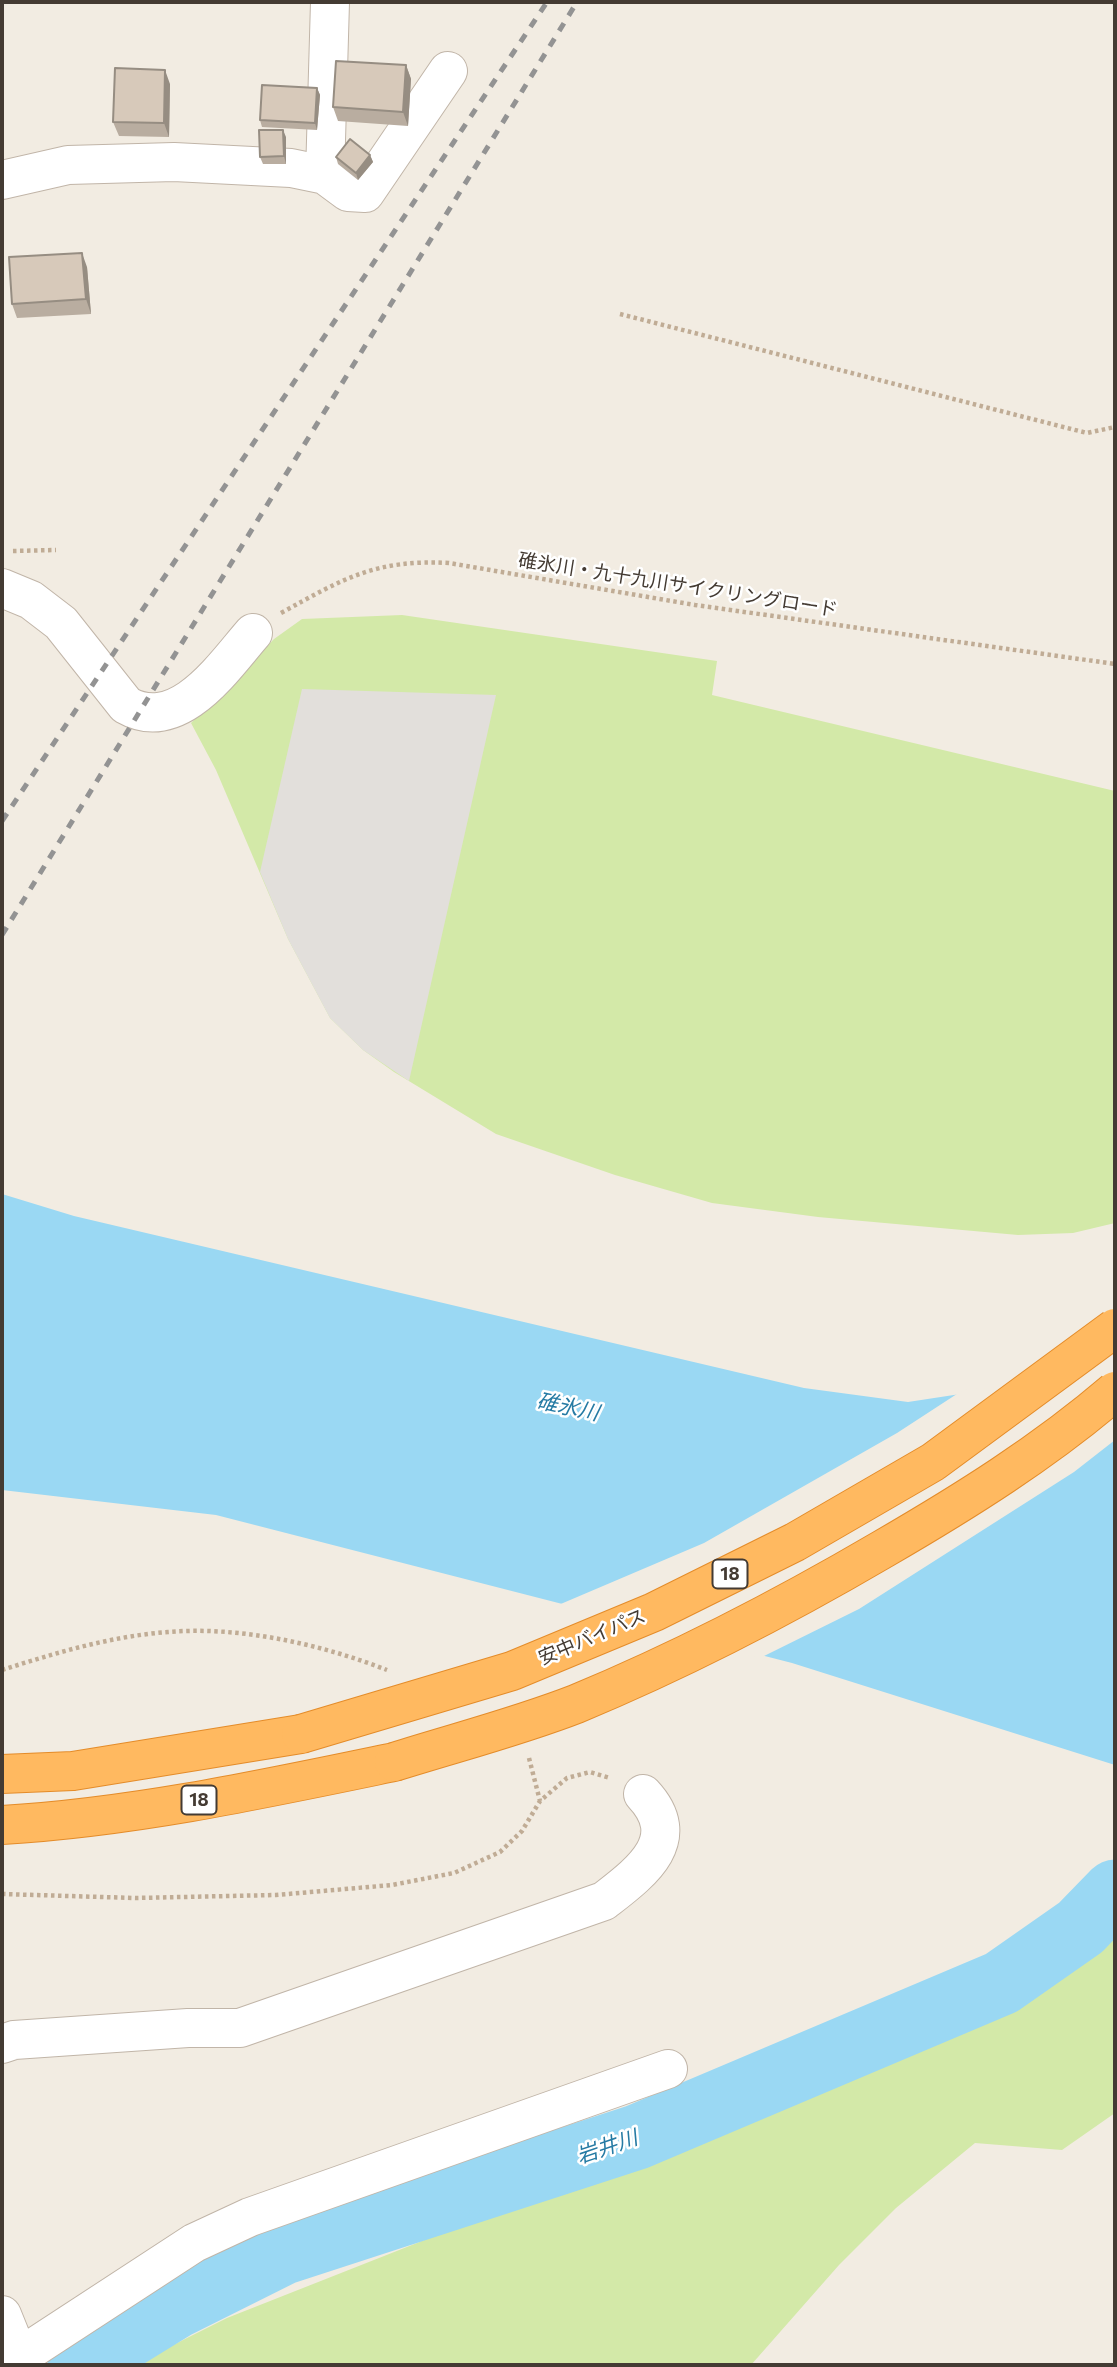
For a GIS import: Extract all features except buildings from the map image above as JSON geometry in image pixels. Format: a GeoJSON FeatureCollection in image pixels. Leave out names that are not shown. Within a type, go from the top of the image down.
{"type":"FeatureCollection","features":[{"type":"Feature","properties":{"kind":"highway","name":"安中バイパス"},"geometry":{"type":"LineString","coordinates":[[2,1774],[73,1771],[301,1734],[512,1671],[654,1612],[795,1542],[933,1462],[1115,1328]]}},
{"type":"Feature","properties":{"kind":"highway","name":"18"},"geometry":{"type":"LineString","coordinates":[[2,1825],[66,1821],[249,1792],[394,1762],[573,1705],[702,1648],[783,1606],[948,1511],[1075,1425],[1115,1391]]}},
{"type":"Feature","properties":{"kind":"street"},"geometry":{"type":"LineString","coordinates":[[325,175],[330,2]]}},
{"type":"Feature","properties":{"kind":"street"},"geometry":{"type":"LineString","coordinates":[[2,180],[68,165],[174,162],[291,168],[325,175],[348,192],[365,193],[448,71]]}},
{"type":"Feature","properties":{"kind":"street"},"geometry":{"type":"LineString","coordinates":[[2,588],[31,600],[61,623],[126,705],[135,710],[155,711],[174,707],[197,695],[253,633]]}},
{"type":"Feature","properties":{"kind":"street"},"geometry":{"type":"LineString","coordinates":[[2,2044],[14,2040],[174,2029],[240,2028],[604,1901],[636,1877],[656,1852],[662,1829],[651,1802],[643,1794]]}},
{"type":"Feature","properties":{"kind":"street"},"geometry":{"type":"LineString","coordinates":[[2,2315],[13,2361],[194,2244],[250,2217],[668,2068]]}},
{"type":"Feature","properties":{"kind":"path"},"geometry":{"type":"LineString","coordinates":[[620,314],[1087,433],[1115,427]]}},
{"type":"Feature","properties":{"kind":"path"},"geometry":{"type":"LineString","coordinates":[[2,551],[56,550]]}},
{"type":"Feature","properties":{"kind":"path","name":"碓氷川・九十九川サイクリングロード"},"geometry":{"type":"LineString","coordinates":[[253,633],[279,614],[365,570],[418,561],[449,563],[695,605],[1115,664]]}},
{"type":"Feature","properties":{"kind":"path"},"geometry":{"type":"LineString","coordinates":[[2,1670],[118,1639],[169,1632],[242,1635],[313,1647],[389,1671]]}},
{"type":"Feature","properties":{"kind":"path"},"geometry":{"type":"LineString","coordinates":[[526,1747],[540,1801]]}},
{"type":"Feature","properties":{"kind":"path"},"geometry":{"type":"LineString","coordinates":[[2,1894],[148,1898],[276,1895],[392,1885],[454,1873],[500,1852],[522,1831],[540,1801],[568,1778],[590,1772],[630,1784],[643,1794]]}},
{"type":"Feature","properties":{"kind":"green space"},"geometry":{"type":"Polygon","coordinates":[[[402,615],[717,661],[712,695],[1115,791],[1115,1223],[1073,1233],[1018,1235],[818,1217],[712,1203],[615,1175],[496,1134],[363,1050],[330,1018],[288,939],[216,770],[191,723],[274,639],[302,619],[402,615]]]}},
{"type":"Feature","properties":{"kind":"green space"},"geometry":{"type":"Polygon","coordinates":[[[1115,1929],[1115,2113],[1062,2150],[975,2143],[896,2208],[839,2265],[751,2365],[133,2365],[227,2318],[417,2243],[734,2108],[973,2018],[1115,1929]]]}},
{"type":"Feature","properties":{"kind":"shaded area"},"geometry":{"type":"Polygon","coordinates":[[[302,689],[496,695],[409,1081],[363,1050],[330,1018],[288,939],[260,872],[302,689]]]}},
{"type":"Feature","properties":{"kind":"water","name":"碓氷川"},"geometry":{"type":"Polygon","coordinates":[[[2,1194],[74,1216],[804,1388],[908,1402],[993,1389],[1115,1399],[1115,1765],[792,1663],[216,1515],[2,1490],[2,1194]]]}},
{"type":"Feature","properties":{"kind":"pier"},"geometry":{"type":"Polygon","coordinates":[[[1092,1379],[1115,1395],[1115,1440],[1074,1472],[859,1609],[760,1658],[556,1606],[704,1543],[897,1433],[963,1390],[1092,1379]]]}},
{"type":"Feature","properties":{"kind":"waterway","name":"岩井川"},"geometry":{"type":"LineString","coordinates":[[80,2365],[174,2307],[284,2252],[637,2137],[1001,1983],[1081,1927],[1115,1892]]}},
{"type":"Feature","properties":{"kind":"railway"},"geometry":{"type":"LineString","coordinates":[[2,821],[547,2]]}},
{"type":"Feature","properties":{"kind":"railway"},"geometry":{"type":"LineString","coordinates":[[2,935],[577,2]]}}]}
